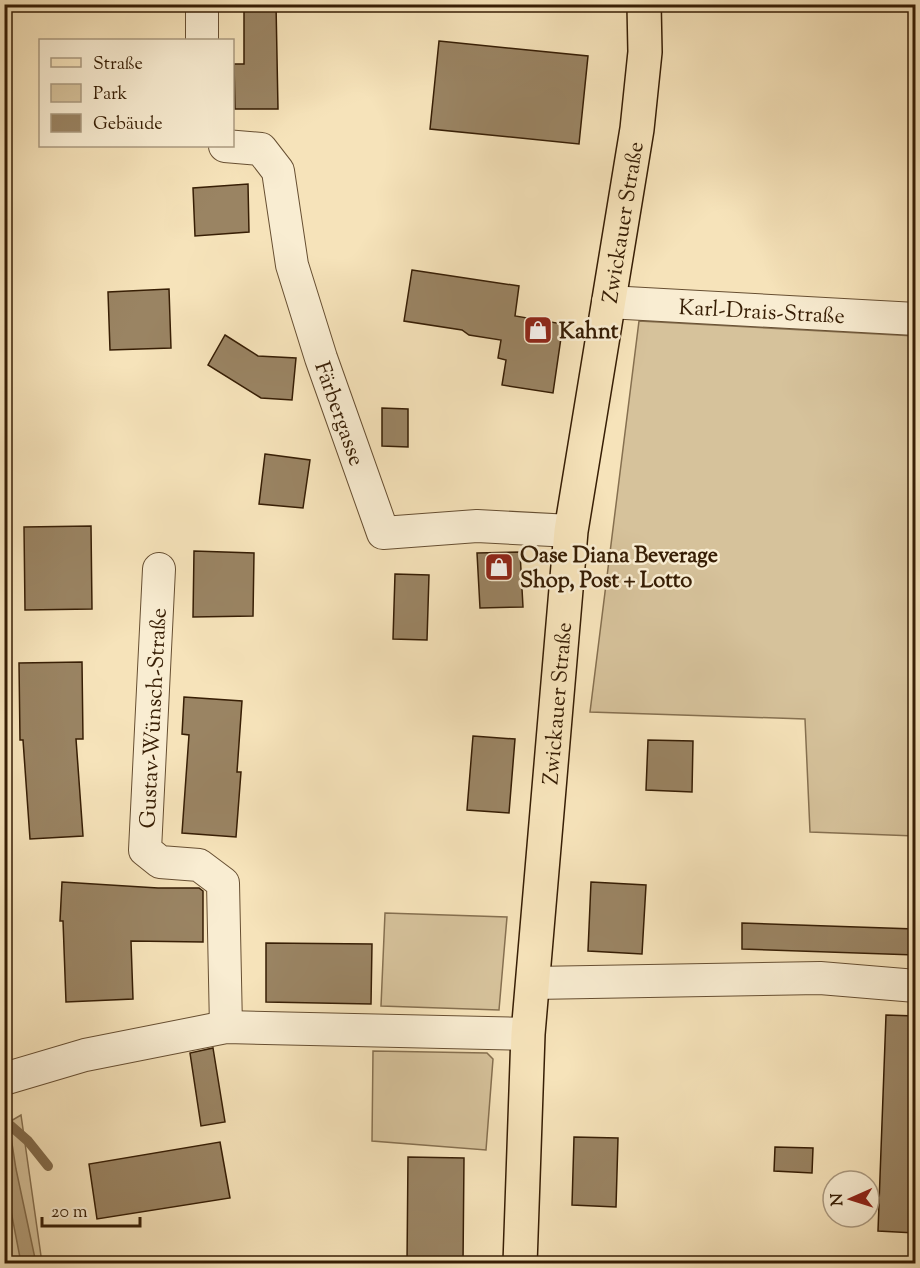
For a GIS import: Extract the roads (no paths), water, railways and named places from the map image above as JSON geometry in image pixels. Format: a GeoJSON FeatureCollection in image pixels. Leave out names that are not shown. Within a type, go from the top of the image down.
{"type":"FeatureCollection","features":[{"type":"Feature","properties":{"kind":"main road","name":"Zwickauer Straße"},"geometry":{"type":"LineString","coordinates":[[520,1263],[528,1034],[571,531],[637,129],[645,52],[644,4]]}},
{"type":"Feature","properties":{"kind":"street"},"geometry":{"type":"LineString","coordinates":[[202,4],[202,39]]}},
{"type":"Feature","properties":{"kind":"street","name":"Färbergasse"},"geometry":{"type":"LineString","coordinates":[[234,147],[261,149],[278,171],[292,265],[321,358],[383,532],[477,526],[571,531]]}},
{"type":"Feature","properties":{"kind":"street","name":"Karl-Drais-Straße"},"geometry":{"type":"LineString","coordinates":[[608,302],[915,319]]}},
{"type":"Feature","properties":{"kind":"street","name":"Gustav-Wünsch-Straße"},"geometry":{"type":"LineString","coordinates":[[159,569],[145,850],[160,862],[199,865],[223,883],[226,1027]]}},
{"type":"Feature","properties":{"kind":"street"},"geometry":{"type":"LineString","coordinates":[[532,983],[820,978],[915,986]]}},
{"type":"Feature","properties":{"kind":"street"},"geometry":{"type":"LineString","coordinates":[[19,1074],[85,1055],[226,1027],[528,1034]]}},
{"type":"Feature","properties":{"kind":"waterway"},"geometry":{"type":"LineString","coordinates":[[4,1120],[28,1141],[48,1166]]}},
{"type":"Feature","properties":{"kind":"place","name":"Kahnt"},"geometry":{"type":"Point","coordinates":[538,330]}},
{"type":"Feature","properties":{"kind":"place","name":"Oase Diana Beverage Shop, Post + Lotto"},"geometry":{"type":"Point","coordinates":[499,567]}}]}
